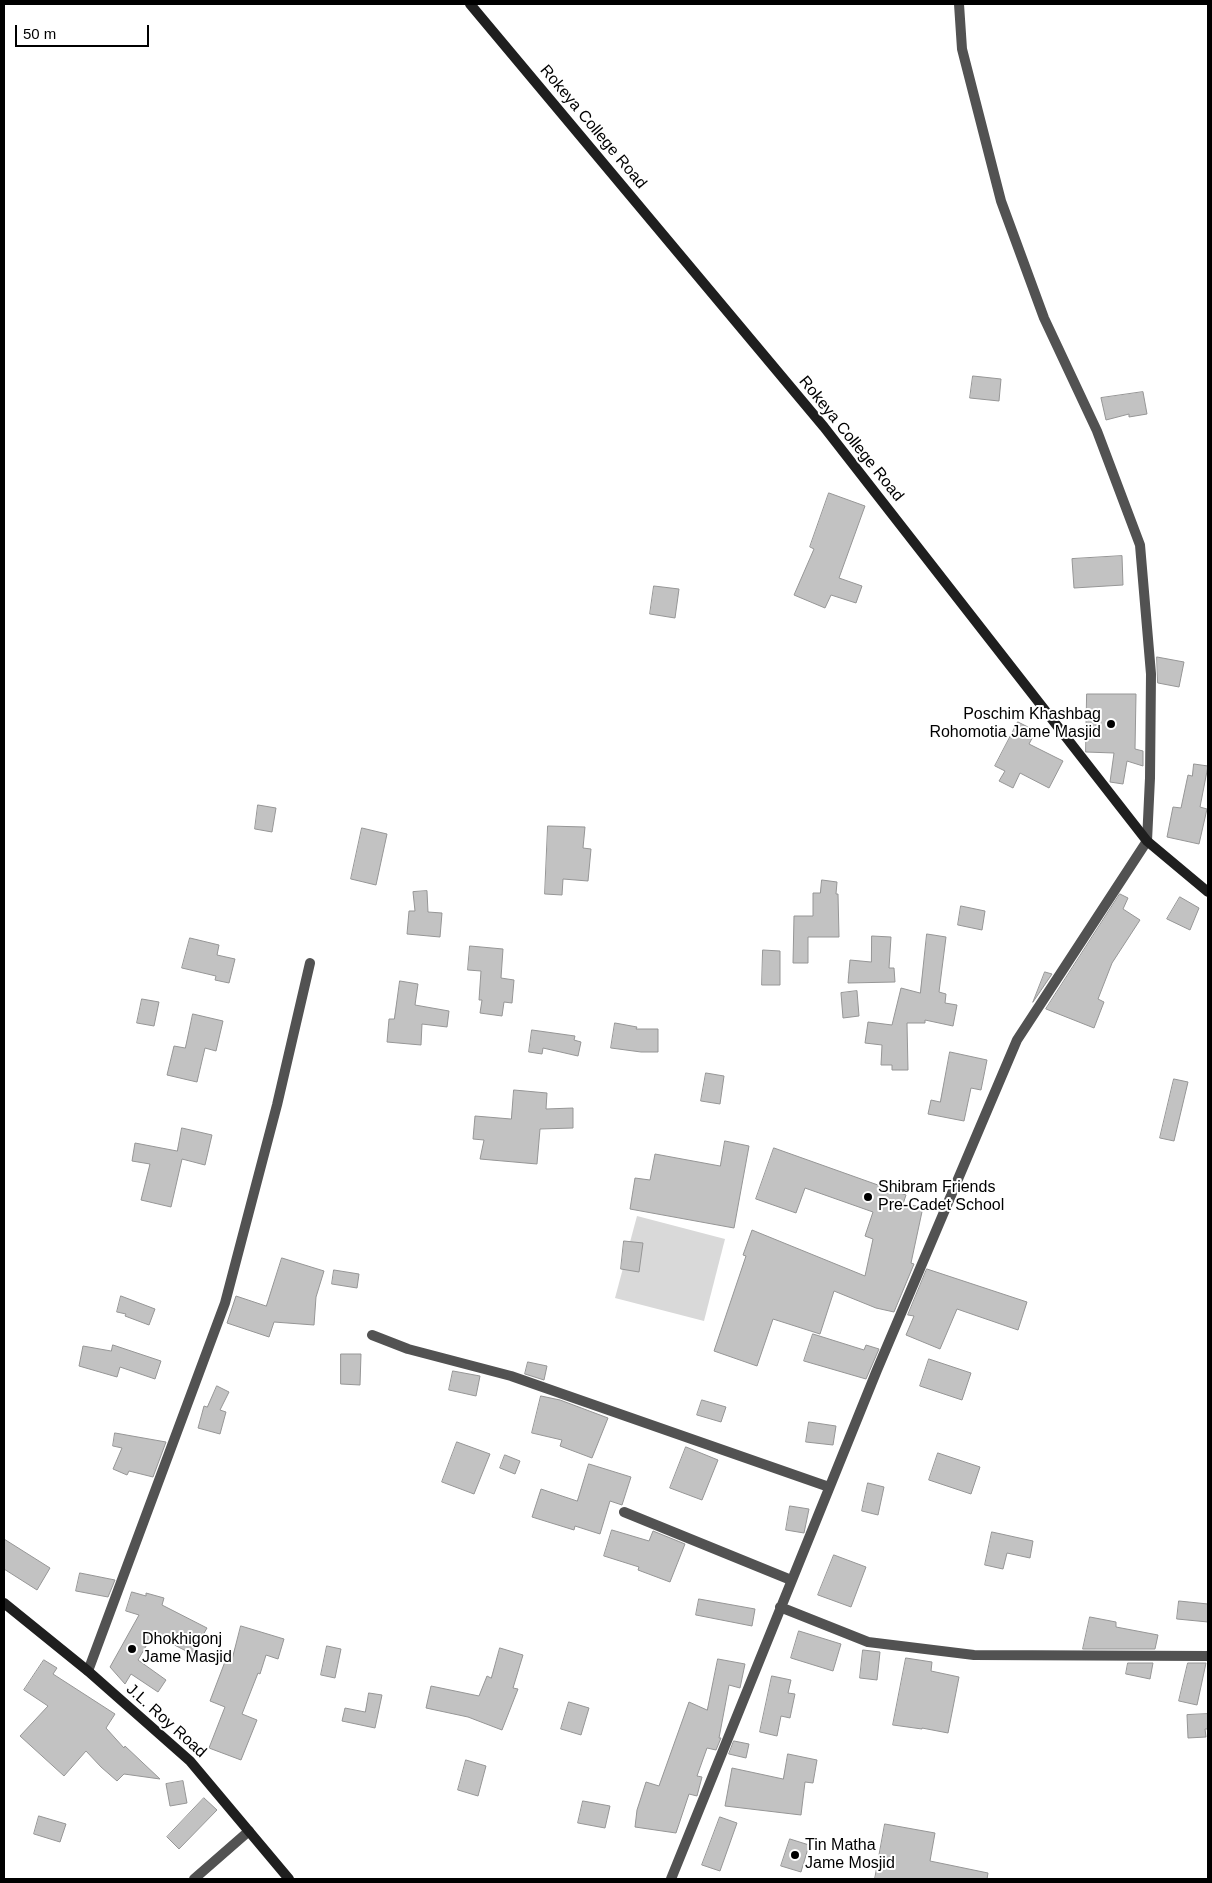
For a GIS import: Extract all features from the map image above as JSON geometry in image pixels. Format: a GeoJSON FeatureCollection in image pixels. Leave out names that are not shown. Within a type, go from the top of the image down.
{"type":"FeatureCollection","features":[{"type":"Feature","properties":{"kind":"street","name":"Rokeya College Road"},"geometry":{"type":"LineString","coordinates":[[470,4],[824,427],[1147,841],[1208,892]]}},
{"type":"Feature","properties":{"kind":"street"},"geometry":{"type":"LineString","coordinates":[[671,1879],[876,1370],[1017,1040],[1147,841],[1151,674],[1140,545],[1096,431],[1044,318],[1002,201],[962,49],[959,4]]}},
{"type":"Feature","properties":{"kind":"street"},"geometry":{"type":"LineString","coordinates":[[88,1671],[225,1303],[277,1105],[310,963]]}},
{"type":"Feature","properties":{"kind":"street"},"geometry":{"type":"LineString","coordinates":[[372,1336],[408,1349],[511,1376],[829,1487]]}},
{"type":"Feature","properties":{"kind":"street"},"geometry":{"type":"LineString","coordinates":[[624,1512],[791,1580]]}},
{"type":"Feature","properties":{"kind":"street","name":"J.L. Roy Road"},"geometry":{"type":"LineString","coordinates":[[4,1603],[88,1671],[190,1761],[289,1879]]}},
{"type":"Feature","properties":{"kind":"street"},"geometry":{"type":"LineString","coordinates":[[780,1607],[868,1642],[974,1655],[1208,1656]]}},
{"type":"Feature","properties":{"kind":"street"},"geometry":{"type":"LineString","coordinates":[[194,1879],[249,1831]]}},
{"type":"Feature","properties":{"kind":"shaded area"},"geometry":{"type":"Polygon","coordinates":[[[637,1216],[725,1239],[704,1321],[615,1298],[637,1216]]]}},
{"type":"Feature","properties":{"kind":"building"},"geometry":{"type":"Polygon","coordinates":[[[973,376],[1001,379],[999,401],[970,398],[973,376]]]}},
{"type":"Feature","properties":{"kind":"building"},"geometry":{"type":"Polygon","coordinates":[[[1143,392],[1147,414],[1129,417],[1129,414],[1106,420],[1101,398],[1143,392]]]}},
{"type":"Feature","properties":{"kind":"building"},"geometry":{"type":"Polygon","coordinates":[[[829,493],[865,506],[839,578],[862,586],[856,603],[831,595],[825,608],[794,595],[814,549],[810,547],[829,493]]]}},
{"type":"Feature","properties":{"kind":"building"},"geometry":{"type":"Polygon","coordinates":[[[1122,556],[1123,585],[1074,588],[1072,559],[1122,556]]]}},
{"type":"Feature","properties":{"kind":"building"},"geometry":{"type":"Polygon","coordinates":[[[654,586],[679,589],[675,618],[650,614],[654,586]]]}},
{"type":"Feature","properties":{"kind":"building"},"geometry":{"type":"Polygon","coordinates":[[[1157,657],[1184,662],[1179,687],[1158,683],[1157,657]]]}},
{"type":"Feature","properties":{"kind":"building","name":"Poschim Khashbag Rohomotia Jame Masjid"},"geometry":{"type":"Polygon","coordinates":[[[1087,694],[1136,694],[1135,749],[1143,751],[1143,766],[1127,761],[1123,784],[1110,782],[1114,753],[1086,752],[1087,694]]]}},
{"type":"Feature","properties":{"kind":"building"},"geometry":{"type":"Polygon","coordinates":[[[1018,722],[1036,731],[1029,744],[1063,761],[1049,788],[1020,773],[1013,788],[999,781],[1005,771],[995,766],[1018,722]]]}},
{"type":"Feature","properties":{"kind":"building"},"geometry":{"type":"Polygon","coordinates":[[[1194,764],[1208,766],[1200,807],[1207,809],[1199,844],[1167,837],[1173,807],[1181,808],[1188,775],[1192,776],[1194,764]]]}},
{"type":"Feature","properties":{"kind":"building"},"geometry":{"type":"Polygon","coordinates":[[[258,805],[276,808],[272,832],[255,829],[258,805]]]}},
{"type":"Feature","properties":{"kind":"building"},"geometry":{"type":"Polygon","coordinates":[[[548,826],[585,827],[583,848],[591,849],[588,881],[563,879],[562,895],[545,894],[548,826]]]}},
{"type":"Feature","properties":{"kind":"building"},"geometry":{"type":"Polygon","coordinates":[[[362,828],[387,834],[376,885],[351,879],[362,828]]]}},
{"type":"Feature","properties":{"kind":"building"},"geometry":{"type":"Polygon","coordinates":[[[822,880],[837,882],[839,937],[808,937],[808,963],[793,963],[794,916],[813,916],[813,893],[820,893],[822,880]]]}},
{"type":"Feature","properties":{"kind":"building"},"geometry":{"type":"Polygon","coordinates":[[[427,891],[428,912],[442,913],[440,937],[407,934],[409,911],[415,911],[413,892],[427,891]]]}},
{"type":"Feature","properties":{"kind":"building"},"geometry":{"type":"Polygon","coordinates":[[[1120,894],[1128,898],[1123,909],[1140,920],[1112,963],[1098,999],[1104,1002],[1094,1028],[1046,1009],[1120,894]]]}},
{"type":"Feature","properties":{"kind":"building"},"geometry":{"type":"Polygon","coordinates":[[[1180,897],[1199,908],[1190,930],[1167,919],[1180,897]]]}},
{"type":"Feature","properties":{"kind":"building"},"geometry":{"type":"Polygon","coordinates":[[[961,906],[985,911],[982,930],[958,925],[961,906]]]}},
{"type":"Feature","properties":{"kind":"building"},"geometry":{"type":"Polygon","coordinates":[[[927,934],[946,937],[939,992],[946,994],[945,1003],[957,1005],[953,1026],[925,1020],[925,1023],[907,1023],[908,1070],[892,1070],[892,1065],[881,1065],[882,1045],[865,1043],[868,1022],[892,1025],[901,988],[920,993],[927,934]]]}},
{"type":"Feature","properties":{"kind":"building"},"geometry":{"type":"Polygon","coordinates":[[[872,936],[891,937],[889,968],[894,968],[895,982],[848,983],[850,960],[871,962],[872,936]]]}},
{"type":"Feature","properties":{"kind":"building"},"geometry":{"type":"Polygon","coordinates":[[[190,938],[219,945],[217,955],[235,959],[229,983],[215,980],[216,976],[182,968],[190,938]]]}},
{"type":"Feature","properties":{"kind":"building"},"geometry":{"type":"Polygon","coordinates":[[[470,946],[503,949],[501,978],[514,980],[512,1003],[504,1002],[502,1016],[480,1013],[482,1000],[479,1000],[481,971],[468,970],[470,946]]]}},
{"type":"Feature","properties":{"kind":"building"},"geometry":{"type":"Polygon","coordinates":[[[763,950],[780,951],[780,985],[762,985],[763,950]]]}},
{"type":"Feature","properties":{"kind":"building"},"geometry":{"type":"Polygon","coordinates":[[[1045,972],[1052,974],[1033,1002],[1045,972]]]}},
{"type":"Feature","properties":{"kind":"building"},"geometry":{"type":"Polygon","coordinates":[[[400,981],[418,984],[415,1005],[449,1011],[447,1027],[422,1024],[421,1045],[387,1042],[389,1019],[394,1019],[400,981]]]}},
{"type":"Feature","properties":{"kind":"building"},"geometry":{"type":"Polygon","coordinates":[[[857,991],[859,1016],[843,1018],[841,993],[857,991]]]}},
{"type":"Feature","properties":{"kind":"building"},"geometry":{"type":"Polygon","coordinates":[[[142,999],[159,1002],[154,1026],[137,1023],[142,999]]]}},
{"type":"Feature","properties":{"kind":"building"},"geometry":{"type":"Polygon","coordinates":[[[193,1014],[223,1021],[216,1051],[205,1048],[197,1082],[167,1075],[174,1046],[185,1048],[193,1014]]]}},
{"type":"Feature","properties":{"kind":"building"},"geometry":{"type":"Polygon","coordinates":[[[615,1023],[637,1027],[636,1029],[658,1029],[658,1052],[611,1048],[615,1023]]]}},
{"type":"Feature","properties":{"kind":"building"},"geometry":{"type":"Polygon","coordinates":[[[532,1030],[575,1036],[574,1040],[581,1042],[578,1056],[543,1048],[542,1054],[529,1052],[532,1030]]]}},
{"type":"Feature","properties":{"kind":"building"},"geometry":{"type":"Polygon","coordinates":[[[950,1052],[987,1060],[981,1090],[971,1088],[964,1121],[928,1114],[931,1100],[940,1102],[950,1052]]]}},
{"type":"Feature","properties":{"kind":"building"},"geometry":{"type":"Polygon","coordinates":[[[706,1073],[724,1076],[720,1104],[701,1101],[706,1073]]]}},
{"type":"Feature","properties":{"kind":"building"},"geometry":{"type":"Polygon","coordinates":[[[1174,1079],[1188,1082],[1174,1141],[1160,1138],[1174,1079]]]}},
{"type":"Feature","properties":{"kind":"building"},"geometry":{"type":"Polygon","coordinates":[[[514,1090],[547,1093],[546,1109],[573,1108],[573,1128],[540,1129],[537,1164],[480,1159],[484,1140],[473,1139],[475,1116],[511,1119],[514,1090]]]}},
{"type":"Feature","properties":{"kind":"building"},"geometry":{"type":"Polygon","coordinates":[[[182,1128],[212,1135],[205,1165],[182,1159],[171,1207],[141,1200],[150,1164],[132,1161],[135,1143],[177,1151],[182,1128]]]}},
{"type":"Feature","properties":{"kind":"building"},"geometry":{"type":"Polygon","coordinates":[[[725,1141],[749,1146],[734,1228],[630,1209],[635,1178],[650,1180],[655,1154],[720,1166],[725,1141]]]}},
{"type":"Feature","properties":{"kind":"building"},"geometry":{"type":"Polygon","coordinates":[[[774,1148],[906,1195],[903,1204],[923,1207],[911,1263],[914,1264],[894,1312],[876,1308],[834,1291],[820,1334],[773,1319],[757,1366],[714,1351],[746,1256],[743,1255],[752,1230],[865,1276],[873,1239],[865,1236],[873,1212],[805,1188],[796,1213],[756,1199],[774,1148]]]}},
{"type":"Feature","properties":{"kind":"building"},"geometry":{"type":"Polygon","coordinates":[[[624,1241],[643,1243],[639,1272],[621,1269],[624,1241]]]}},
{"type":"Feature","properties":{"kind":"building"},"geometry":{"type":"Polygon","coordinates":[[[282,1258],[324,1271],[316,1297],[314,1325],[274,1322],[269,1337],[227,1323],[236,1296],[266,1306],[282,1258]]]}},
{"type":"Feature","properties":{"kind":"building"},"geometry":{"type":"Polygon","coordinates":[[[927,1269],[1027,1302],[1018,1330],[957,1309],[940,1349],[906,1335],[914,1316],[908,1315],[927,1269]]]}},
{"type":"Feature","properties":{"kind":"building"},"geometry":{"type":"Polygon","coordinates":[[[334,1270],[359,1274],[357,1288],[332,1284],[334,1270]]]}},
{"type":"Feature","properties":{"kind":"building"},"geometry":{"type":"Polygon","coordinates":[[[121,1296],[155,1309],[149,1325],[125,1316],[126,1314],[117,1312],[121,1296]]]}},
{"type":"Feature","properties":{"kind":"building"},"geometry":{"type":"Polygon","coordinates":[[[813,1334],[864,1350],[866,1345],[879,1349],[866,1379],[804,1361],[813,1334]]]}},
{"type":"Feature","properties":{"kind":"building"},"geometry":{"type":"Polygon","coordinates":[[[113,1345],[161,1361],[155,1379],[120,1367],[117,1377],[79,1366],[83,1346],[111,1351],[113,1345]]]}},
{"type":"Feature","properties":{"kind":"building"},"geometry":{"type":"Polygon","coordinates":[[[341,1354],[361,1354],[360,1385],[341,1384],[341,1354]]]}},
{"type":"Feature","properties":{"kind":"building"},"geometry":{"type":"Polygon","coordinates":[[[929,1359],[971,1373],[962,1400],[920,1386],[929,1359]]]}},
{"type":"Feature","properties":{"kind":"building"},"geometry":{"type":"Polygon","coordinates":[[[528,1362],[547,1366],[544,1380],[525,1374],[528,1362]]]}},
{"type":"Feature","properties":{"kind":"building"},"geometry":{"type":"Polygon","coordinates":[[[453,1371],[480,1376],[476,1396],[449,1390],[453,1371]]]}},
{"type":"Feature","properties":{"kind":"building"},"geometry":{"type":"Polygon","coordinates":[[[217,1386],[229,1392],[220,1410],[226,1412],[220,1434],[198,1428],[204,1406],[207,1407],[217,1386]]]}},
{"type":"Feature","properties":{"kind":"building"},"geometry":{"type":"Polygon","coordinates":[[[541,1396],[560,1400],[608,1418],[592,1458],[560,1446],[562,1440],[532,1433],[541,1396]]]}},
{"type":"Feature","properties":{"kind":"building"},"geometry":{"type":"Polygon","coordinates":[[[702,1400],[726,1407],[721,1422],[697,1415],[702,1400]]]}},
{"type":"Feature","properties":{"kind":"building"},"geometry":{"type":"Polygon","coordinates":[[[809,1422],[836,1426],[833,1445],[806,1442],[809,1422]]]}},
{"type":"Feature","properties":{"kind":"building"},"geometry":{"type":"Polygon","coordinates":[[[115,1433],[166,1442],[153,1477],[129,1471],[127,1475],[113,1469],[122,1448],[113,1446],[115,1433]]]}},
{"type":"Feature","properties":{"kind":"building"},"geometry":{"type":"Polygon","coordinates":[[[457,1442],[490,1454],[474,1494],[442,1482],[457,1442]]]}},
{"type":"Feature","properties":{"kind":"building"},"geometry":{"type":"Polygon","coordinates":[[[686,1447],[718,1460],[702,1500],[670,1488],[686,1447]]]}},
{"type":"Feature","properties":{"kind":"building"},"geometry":{"type":"Polygon","coordinates":[[[938,1453],[980,1467],[971,1494],[929,1480],[938,1453]]]}},
{"type":"Feature","properties":{"kind":"building"},"geometry":{"type":"Polygon","coordinates":[[[505,1455],[520,1461],[515,1474],[500,1468],[505,1455]]]}},
{"type":"Feature","properties":{"kind":"building"},"geometry":{"type":"Polygon","coordinates":[[[589,1464],[631,1477],[622,1505],[610,1501],[600,1534],[575,1526],[574,1530],[532,1517],[541,1489],[577,1501],[589,1464]]]}},
{"type":"Feature","properties":{"kind":"building"},"geometry":{"type":"Polygon","coordinates":[[[868,1483],[884,1487],[878,1515],[862,1511],[868,1483]]]}},
{"type":"Feature","properties":{"kind":"building"},"geometry":{"type":"Polygon","coordinates":[[[790,1506],[809,1509],[804,1533],[786,1530],[790,1506]]]}},
{"type":"Feature","properties":{"kind":"building"},"geometry":{"type":"Polygon","coordinates":[[[612,1530],[649,1541],[653,1531],[685,1544],[670,1582],[638,1570],[639,1567],[604,1556],[612,1530]]]}},
{"type":"Feature","properties":{"kind":"building"},"geometry":{"type":"Polygon","coordinates":[[[992,1532],[1033,1541],[1030,1558],[1007,1553],[1003,1569],[985,1565],[992,1532]]]}},
{"type":"Feature","properties":{"kind":"building"},"geometry":{"type":"Polygon","coordinates":[[[4,1539],[50,1568],[37,1590],[4,1569],[4,1539]]]}},
{"type":"Feature","properties":{"kind":"building"},"geometry":{"type":"Polygon","coordinates":[[[834,1555],[866,1567],[851,1607],[818,1595],[834,1555]]]}},
{"type":"Feature","properties":{"kind":"building"},"geometry":{"type":"Polygon","coordinates":[[[80,1573],[115,1580],[108,1597],[76,1591],[80,1573]]]}},
{"type":"Feature","properties":{"kind":"building"},"geometry":{"type":"Polygon","coordinates":[[[132,1592],[146,1596],[146,1593],[164,1598],[162,1605],[207,1628],[192,1654],[153,1634],[138,1660],[166,1680],[158,1692],[131,1674],[125,1684],[110,1667],[139,1615],[126,1611],[132,1592]]]}},
{"type":"Feature","properties":{"kind":"building"},"geometry":{"type":"Polygon","coordinates":[[[699,1599],[755,1609],[752,1626],[696,1615],[699,1599]]]}},
{"type":"Feature","properties":{"kind":"building"},"geometry":{"type":"Polygon","coordinates":[[[1179,1601],[1208,1604],[1208,1622],[1177,1619],[1179,1601]]]}},
{"type":"Feature","properties":{"kind":"building"},"geometry":{"type":"Polygon","coordinates":[[[1090,1617],[1116,1622],[1116,1627],[1158,1635],[1155,1649],[1083,1649],[1090,1617]]]}},
{"type":"Feature","properties":{"kind":"building"},"geometry":{"type":"Polygon","coordinates":[[[241,1626],[284,1639],[278,1659],[266,1655],[260,1674],[258,1673],[242,1714],[257,1720],[241,1760],[209,1748],[225,1707],[210,1701],[226,1659],[231,1662],[241,1626]]]}},
{"type":"Feature","properties":{"kind":"building"},"geometry":{"type":"Polygon","coordinates":[[[799,1631],[841,1644],[833,1671],[791,1658],[799,1631]]]}},
{"type":"Feature","properties":{"kind":"building"},"geometry":{"type":"Polygon","coordinates":[[[327,1646],[341,1649],[335,1678],[321,1675],[327,1646]]]}},
{"type":"Feature","properties":{"kind":"building"},"geometry":{"type":"Polygon","coordinates":[[[500,1648],[523,1655],[513,1688],[518,1689],[502,1730],[468,1717],[426,1708],[431,1686],[479,1696],[487,1676],[491,1678],[500,1648]]]}},
{"type":"Feature","properties":{"kind":"building"},"geometry":{"type":"Polygon","coordinates":[[[863,1650],[880,1652],[877,1680],[860,1678],[863,1650]]]}},
{"type":"Feature","properties":{"kind":"building"},"geometry":{"type":"Polygon","coordinates":[[[906,1658],[932,1662],[931,1671],[959,1677],[948,1733],[893,1725],[906,1658]]]}},
{"type":"Feature","properties":{"kind":"building"},"geometry":{"type":"Polygon","coordinates":[[[718,1659],[745,1664],[740,1688],[729,1685],[719,1738],[721,1738],[716,1750],[707,1748],[697,1776],[702,1777],[697,1796],[689,1794],[676,1833],[635,1827],[637,1810],[646,1782],[659,1786],[689,1702],[707,1710],[718,1659]]]}},
{"type":"Feature","properties":{"kind":"building"},"geometry":{"type":"Polygon","coordinates":[[[44,1660],[57,1668],[53,1674],[115,1714],[106,1728],[124,1748],[125,1746],[160,1779],[124,1774],[117,1781],[86,1751],[64,1776],[20,1736],[48,1706],[24,1690],[44,1660]]]}},
{"type":"Feature","properties":{"kind":"building"},"geometry":{"type":"Polygon","coordinates":[[[1128,1663],[1153,1663],[1150,1679],[1126,1674],[1128,1663]]]}},
{"type":"Feature","properties":{"kind":"building"},"geometry":{"type":"Polygon","coordinates":[[[1188,1663],[1206,1663],[1197,1705],[1179,1701],[1188,1663]]]}},
{"type":"Feature","properties":{"kind":"building"},"geometry":{"type":"Polygon","coordinates":[[[772,1676],[791,1680],[788,1693],[795,1694],[790,1718],[781,1716],[777,1736],[760,1732],[772,1676]]]}},
{"type":"Feature","properties":{"kind":"building"},"geometry":{"type":"Polygon","coordinates":[[[369,1693],[382,1695],[375,1728],[342,1721],[345,1708],[365,1712],[369,1693]]]}},
{"type":"Feature","properties":{"kind":"building"},"geometry":{"type":"Polygon","coordinates":[[[569,1702],[589,1708],[581,1735],[561,1729],[569,1702]]]}},
{"type":"Feature","properties":{"kind":"building"},"geometry":{"type":"Polygon","coordinates":[[[1208,1714],[1208,1729],[1205,1729],[1206,1737],[1188,1738],[1187,1715],[1208,1714]]]}},
{"type":"Feature","properties":{"kind":"building"},"geometry":{"type":"Polygon","coordinates":[[[734,1741],[749,1744],[746,1758],[729,1754],[734,1741]]]}},
{"type":"Feature","properties":{"kind":"building"},"geometry":{"type":"Polygon","coordinates":[[[788,1754],[817,1760],[813,1783],[805,1782],[801,1815],[725,1806],[732,1768],[783,1779],[788,1754]]]}},
{"type":"Feature","properties":{"kind":"building"},"geometry":{"type":"Polygon","coordinates":[[[466,1760],[486,1766],[478,1796],[458,1790],[466,1760]]]}},
{"type":"Feature","properties":{"kind":"building"},"geometry":{"type":"Polygon","coordinates":[[[183,1781],[187,1803],[170,1806],[166,1784],[183,1781]]]}},
{"type":"Feature","properties":{"kind":"building"},"geometry":{"type":"Polygon","coordinates":[[[204,1798],[217,1810],[179,1849],[167,1837],[204,1798]]]}},
{"type":"Feature","properties":{"kind":"building"},"geometry":{"type":"Polygon","coordinates":[[[583,1801],[610,1806],[605,1828],[578,1823],[583,1801]]]}},
{"type":"Feature","properties":{"kind":"building"},"geometry":{"type":"Polygon","coordinates":[[[39,1816],[66,1824],[60,1842],[34,1834],[39,1816]]]}},
{"type":"Feature","properties":{"kind":"building"},"geometry":{"type":"Polygon","coordinates":[[[720,1817],[737,1823],[720,1871],[702,1865],[720,1817]]]}},
{"type":"Feature","properties":{"kind":"building"},"geometry":{"type":"Polygon","coordinates":[[[885,1824],[935,1833],[930,1861],[988,1873],[987,1879],[875,1879],[885,1824]]]}},
{"type":"Feature","properties":{"kind":"building","name":"Tin Matha Jame Mosjid"},"geometry":{"type":"Polygon","coordinates":[[[790,1839],[809,1845],[801,1872],[781,1866],[790,1839]]]}},
{"type":"Feature","properties":{"kind":"place","name":"Poschim Khashbag Rohomotia Jame Masjid"},"geometry":{"type":"Point","coordinates":[1111,724]}},
{"type":"Feature","properties":{"kind":"place","name":"Shibram Friends Pre-Cadet School"},"geometry":{"type":"Point","coordinates":[868,1197]}},
{"type":"Feature","properties":{"kind":"place","name":"Dhokhigonj Jame Masjid"},"geometry":{"type":"Point","coordinates":[132,1649]}},
{"type":"Feature","properties":{"kind":"place","name":"Tin Matha Jame Mosjid"},"geometry":{"type":"Point","coordinates":[795,1855]}}]}
